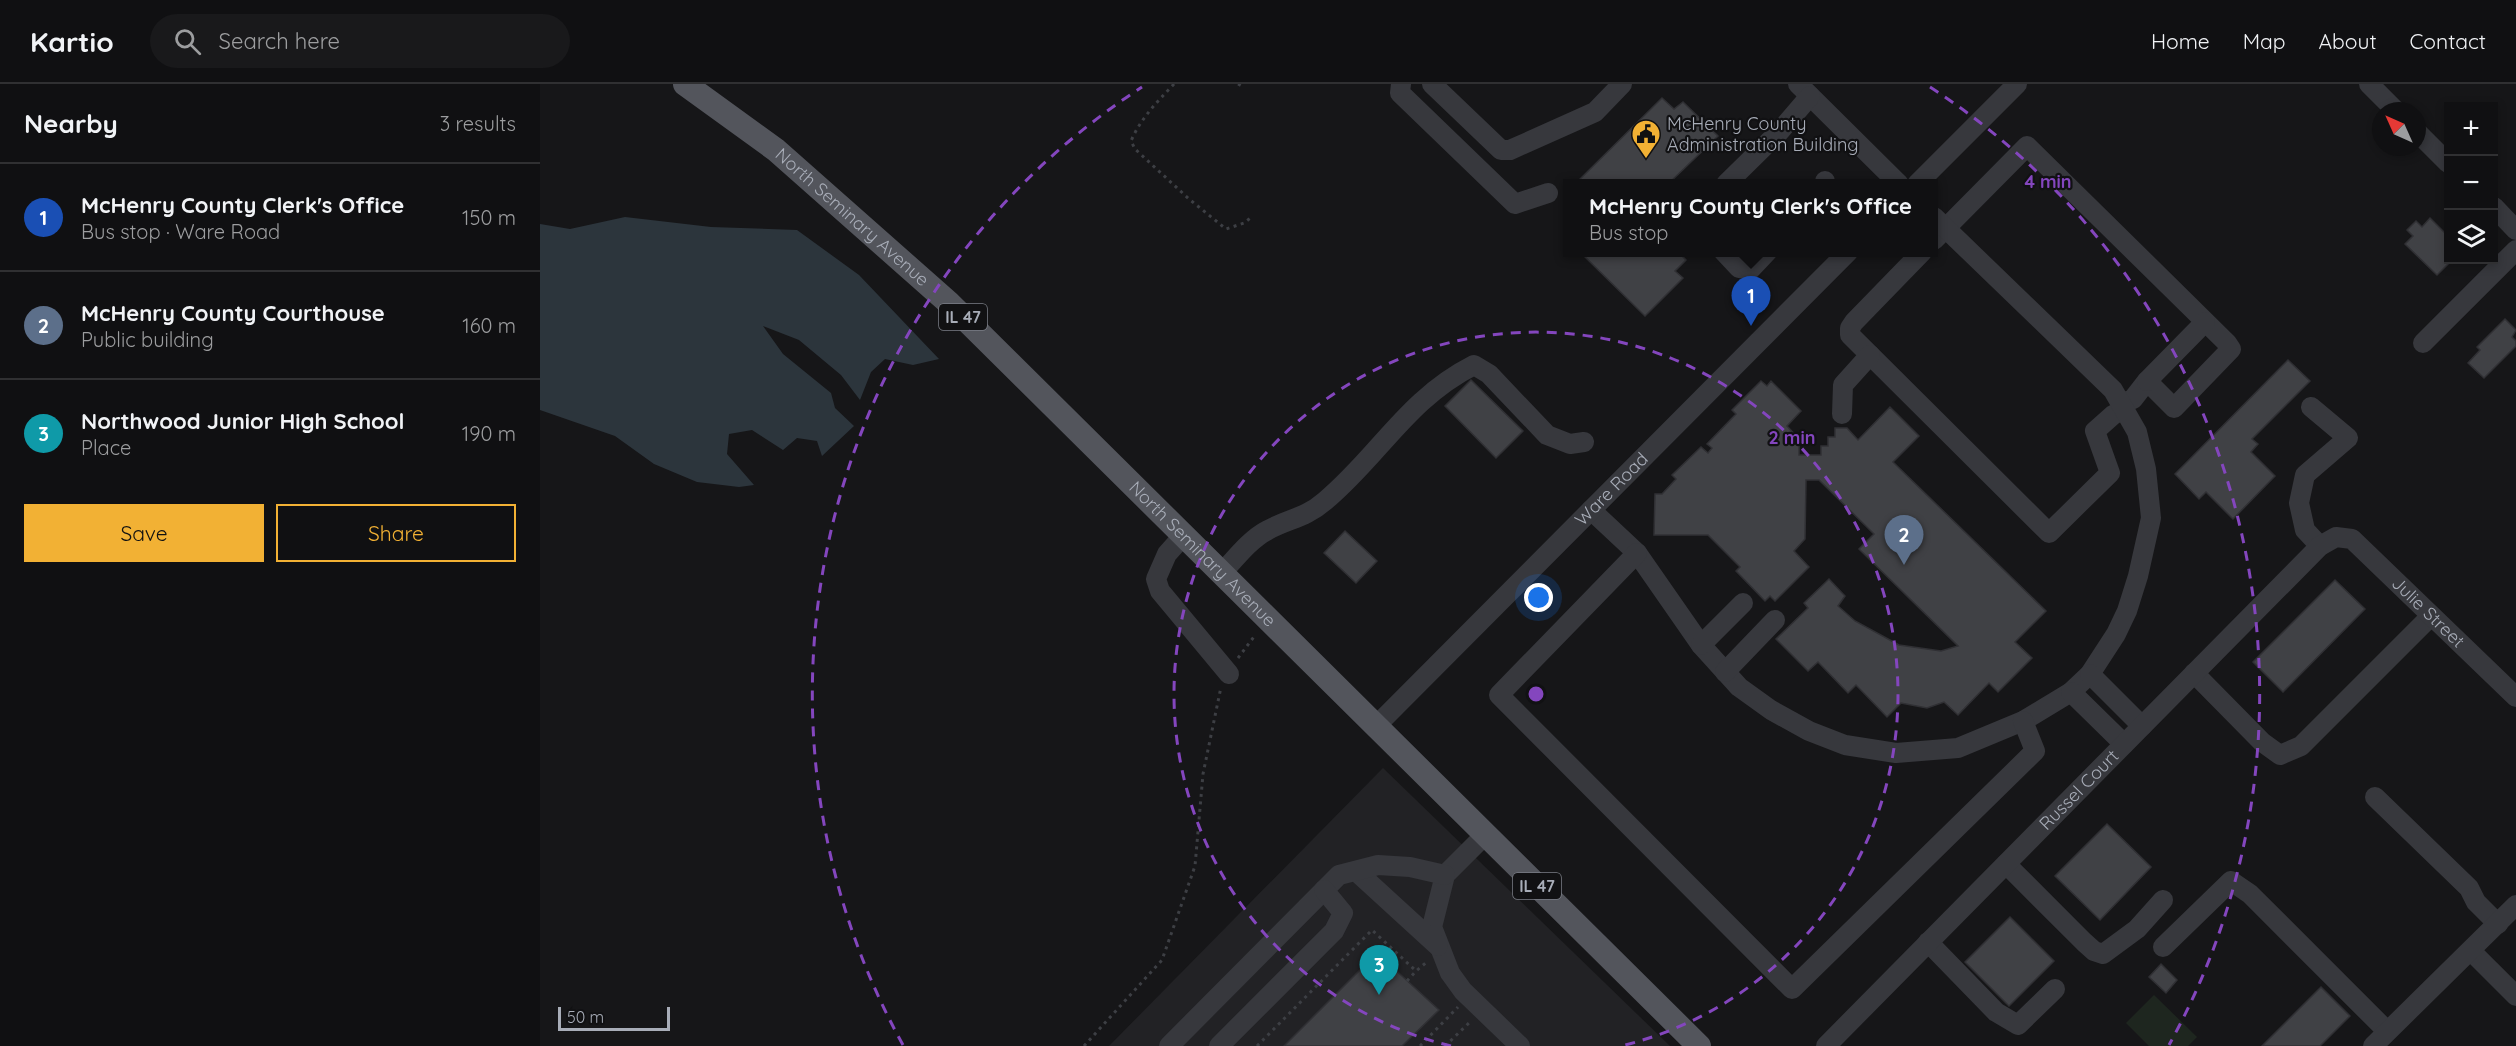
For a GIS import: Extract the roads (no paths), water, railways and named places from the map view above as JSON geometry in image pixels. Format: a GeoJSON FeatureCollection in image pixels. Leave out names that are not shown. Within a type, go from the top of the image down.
{"type":"FeatureCollection","features":[{"type":"Feature","properties":{"kind":"main road","name":"North Seminary Avenue"},"geometry":{"type":"LineString","coordinates":[[685,84],[776,150],[949,303],[1700,1046]]}},
{"type":"Feature","properties":{"kind":"street"},"geometry":{"type":"LineString","coordinates":[[1401,84],[1400,93],[1515,204],[1548,193]]}},
{"type":"Feature","properties":{"kind":"street"},"geometry":{"type":"LineString","coordinates":[[1431,84],[1501,150],[1510,150],[1595,112],[1622,84]]}},
{"type":"Feature","properties":{"kind":"street"},"geometry":{"type":"LineString","coordinates":[[1921,179],[2017,84]]}},
{"type":"Feature","properties":{"kind":"street"},"geometry":{"type":"LineString","coordinates":[[2369,84],[2387,102]]}},
{"type":"Feature","properties":{"kind":"street"},"geometry":{"type":"LineString","coordinates":[[1730,179],[1780,131],[1804,90],[1895,179]]}},
{"type":"Feature","properties":{"kind":"street"},"geometry":{"type":"LineString","coordinates":[[2426,141],[2444,159]]}},
{"type":"Feature","properties":{"kind":"street"},"geometry":{"type":"LineString","coordinates":[[1592,510],[1637,553],[1701,645],[1725,672],[1740,687],[1771,710],[1809,731],[1845,746],[1896,753],[1958,748],[2023,721],[2071,692],[2091,674],[2116,634],[2127,611],[2138,576],[2151,518],[2146,469],[2137,432],[2113,390],[1938,229],[2027,146],[2230,349],[2174,408],[2147,381]]}},
{"type":"Feature","properties":{"kind":"street"},"geometry":{"type":"LineString","coordinates":[[2496,210],[2516,230]]}},
{"type":"Feature","properties":{"kind":"street"},"geometry":{"type":"LineString","coordinates":[[2423,343],[2516,250]]}},
{"type":"Feature","properties":{"kind":"street"},"geometry":{"type":"LineString","coordinates":[[1729,257],[1739,268],[1750,270],[1762,257]]}},
{"type":"Feature","properties":{"kind":"street","name":"Ware Road"},"geometry":{"type":"LineString","coordinates":[[1376,726],[1843,257]]}},
{"type":"Feature","properties":{"kind":"street"},"geometry":{"type":"LineString","coordinates":[[1917,257],[1851,325],[1850,335],[2049,533],[2110,473],[2095,431],[2133,399],[2147,381],[2205,322]]}},
{"type":"Feature","properties":{"kind":"street"},"geometry":{"type":"LineString","coordinates":[[1842,414],[1843,385],[1870,356]]}},
{"type":"Feature","properties":{"kind":"street"},"geometry":{"type":"LineString","coordinates":[[1221,574],[1245,548],[1267,530],[1303,517],[1322,504],[1346,484],[1410,412],[1449,378],[1474,365],[1489,375],[1547,435],[1570,444],[1584,442]]}},
{"type":"Feature","properties":{"kind":"street"},"geometry":{"type":"LineString","coordinates":[[2311,407],[2348,438],[2305,475],[2299,503],[2306,530],[2328,541]]}},
{"type":"Feature","properties":{"kind":"street"},"geometry":{"type":"LineString","coordinates":[[1183,536],[1167,554],[1156,579],[1160,591],[1229,674]]}},
{"type":"Feature","properties":{"kind":"street","name":"Julie Street"},"geometry":{"type":"LineString","coordinates":[[2328,541],[2352,538],[2516,697]]}},
{"type":"Feature","properties":{"kind":"street","name":"Russel Court"},"geometry":{"type":"LineString","coordinates":[[1826,1046],[2194,673],[2328,541]]}},
{"type":"Feature","properties":{"kind":"street"},"geometry":{"type":"LineString","coordinates":[[1637,553],[1499,695],[1792,989],[2035,751],[2023,721]]}},
{"type":"Feature","properties":{"kind":"street"},"geometry":{"type":"LineString","coordinates":[[1701,645],[1743,603]]}},
{"type":"Feature","properties":{"kind":"street"},"geometry":{"type":"LineString","coordinates":[[2194,673],[2262,742],[2280,755],[2301,746],[2431,616]]}},
{"type":"Feature","properties":{"kind":"street"},"geometry":{"type":"LineString","coordinates":[[1725,672],[1775,620]]}},
{"type":"Feature","properties":{"kind":"street"},"geometry":{"type":"LineString","coordinates":[[2091,674],[2142,726]]}},
{"type":"Feature","properties":{"kind":"street"},"geometry":{"type":"LineString","coordinates":[[2071,692],[2124,744]]}},
{"type":"Feature","properties":{"kind":"street"},"geometry":{"type":"LineString","coordinates":[[2375,797],[2469,888],[2476,902],[2498,924]]}},
{"type":"Feature","properties":{"kind":"street"},"geometry":{"type":"LineString","coordinates":[[1485,835],[1445,875],[1432,927],[1450,972],[1463,991],[1520,1046]]}},
{"type":"Feature","properties":{"kind":"street"},"geometry":{"type":"LineString","coordinates":[[2006,864],[2084,942],[2094,951],[2103,954],[2137,929],[2163,900]]}},
{"type":"Feature","properties":{"kind":"street"},"geometry":{"type":"LineString","coordinates":[[1168,1046],[1339,875],[1378,865],[1410,867],[1445,875]]}},
{"type":"Feature","properties":{"kind":"street"},"geometry":{"type":"LineString","coordinates":[[1356,871],[1439,947]]}},
{"type":"Feature","properties":{"kind":"street"},"geometry":{"type":"LineString","coordinates":[[2163,947],[2231,881],[2250,894],[2387,1031]]}},
{"type":"Feature","properties":{"kind":"street"},"geometry":{"type":"LineString","coordinates":[[1219,1046],[1334,931],[1343,913],[1323,890]]}},
{"type":"Feature","properties":{"kind":"street"},"geometry":{"type":"LineString","coordinates":[[2373,1046],[2516,905]]}},
{"type":"Feature","properties":{"kind":"street"},"geometry":{"type":"LineString","coordinates":[[1928,942],[1996,1012],[2018,1025],[2055,989]]}},
{"type":"Feature","properties":{"kind":"street"},"geometry":{"type":"LineString","coordinates":[[2471,951],[2516,996]]}},
{"type":"Feature","properties":{"kind":"place","name":"McHenry County Administration Building"},"geometry":{"type":"Point","coordinates":[1646,160]}},
{"type":"Feature","properties":{"kind":"place","name":"McHenry County Clerk's Office"},"geometry":{"type":"Point","coordinates":[1751,326]}},
{"type":"Feature","properties":{"kind":"place","name":"McHenry County Courthouse"},"geometry":{"type":"Point","coordinates":[1904,565]}},
{"type":"Feature","properties":{"kind":"place","name":"Northwood Junior High School"},"geometry":{"type":"Point","coordinates":[1379,995]}}]}
